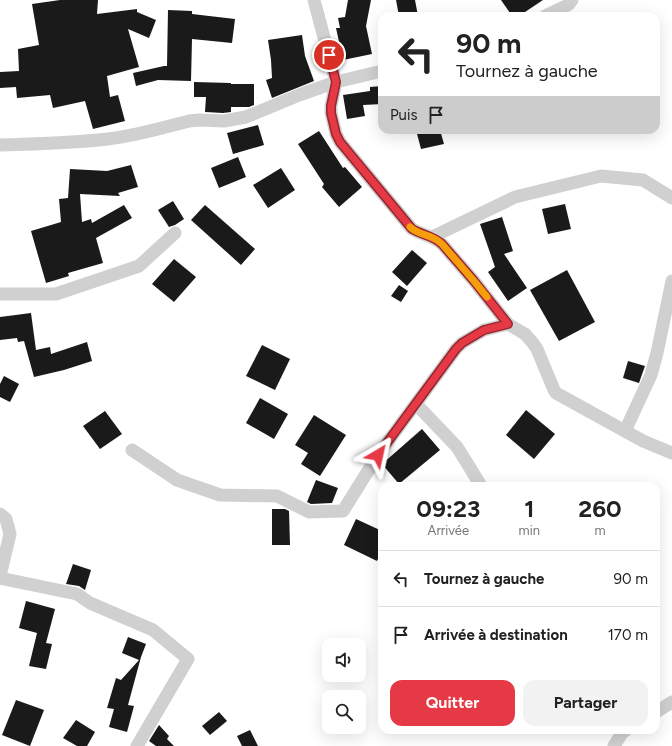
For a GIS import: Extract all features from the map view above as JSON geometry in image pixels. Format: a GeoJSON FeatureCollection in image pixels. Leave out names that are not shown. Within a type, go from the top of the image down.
{"type":"FeatureCollection","features":[{"type":"Feature","properties":{"kind":"street"},"geometry":{"type":"LineString","coordinates":[[314,0],[336,82],[331,113],[336,134],[340,142],[412,229],[437,239],[474,281],[508,324],[525,334],[532,342],[537,349],[556,393],[650,445],[672,453]]}},
{"type":"Feature","properties":{"kind":"street"},"geometry":{"type":"LineString","coordinates":[[553,12],[568,5],[572,0]]}},
{"type":"Feature","properties":{"kind":"street"},"geometry":{"type":"LineString","coordinates":[[0,145],[107,139],[125,137],[194,120],[235,120],[336,82],[378,72]]}},
{"type":"Feature","properties":{"kind":"street"},"geometry":{"type":"LineString","coordinates":[[432,237],[515,197],[601,176],[644,180],[672,198]]}},
{"type":"Feature","properties":{"kind":"street"},"geometry":{"type":"LineString","coordinates":[[0,294],[56,294],[139,266],[175,233]]}},
{"type":"Feature","properties":{"kind":"street"},"geometry":{"type":"LineString","coordinates":[[625,431],[651,376],[672,281]]}},
{"type":"Feature","properties":{"kind":"street"},"geometry":{"type":"LineString","coordinates":[[132,450],[177,480],[220,495],[277,496],[309,512],[343,511],[378,455],[456,349],[462,343],[484,330],[508,324]]}},
{"type":"Feature","properties":{"kind":"street"},"geometry":{"type":"LineString","coordinates":[[416,404],[456,447],[479,482]]}},
{"type":"Feature","properties":{"kind":"street"},"geometry":{"type":"LineString","coordinates":[[0,514],[6,519],[10,534],[0,577],[77,594],[90,603],[153,630],[188,659],[137,746]]}},
{"type":"Feature","properties":{"kind":"street"},"geometry":{"type":"LineString","coordinates":[[660,710],[672,702]]}},
{"type":"Feature","properties":{"kind":"street"},"geometry":{"type":"LineString","coordinates":[[614,746],[621,734]]}},
{"type":"Feature","properties":{"kind":"building"},"geometry":{"type":"Polygon","coordinates":[[[60,0],[98,0],[97,14],[137,9],[137,12],[156,20],[149,38],[128,29],[139,67],[107,76],[110,97],[118,95],[125,121],[93,129],[85,101],[53,108],[50,95],[17,98],[16,87],[0,88],[0,72],[19,71],[18,49],[39,45],[32,4],[60,0]]]}},
{"type":"Feature","properties":{"kind":"building"},"geometry":{"type":"Polygon","coordinates":[[[348,0],[371,0],[366,26],[372,54],[343,60],[336,28],[340,28],[338,18],[345,17],[348,0]]]}},
{"type":"Feature","properties":{"kind":"building"},"geometry":{"type":"Polygon","coordinates":[[[396,0],[415,0],[417,12],[398,12],[396,0]]]}},
{"type":"Feature","properties":{"kind":"building"},"geometry":{"type":"Polygon","coordinates":[[[501,0],[543,0],[525,12],[509,12],[501,0]]]}},
{"type":"Feature","properties":{"kind":"building"},"geometry":{"type":"Polygon","coordinates":[[[168,10],[192,11],[192,14],[235,19],[232,43],[192,39],[191,81],[158,80],[136,86],[133,73],[167,66],[168,10]]]}},
{"type":"Feature","properties":{"kind":"building"},"geometry":{"type":"Polygon","coordinates":[[[302,35],[305,56],[314,81],[272,98],[266,80],[272,78],[268,40],[302,35]]]}},
{"type":"Feature","properties":{"kind":"building"},"geometry":{"type":"Polygon","coordinates":[[[194,82],[254,84],[254,105],[249,107],[231,107],[231,112],[205,112],[206,97],[194,97],[194,82]]]}},
{"type":"Feature","properties":{"kind":"building"},"geometry":{"type":"Polygon","coordinates":[[[378,86],[378,104],[363,105],[365,116],[347,119],[343,95],[370,91],[370,87],[378,86]]]}},
{"type":"Feature","properties":{"kind":"building"},"geometry":{"type":"Polygon","coordinates":[[[258,125],[264,145],[233,154],[227,133],[258,125]]]}},
{"type":"Feature","properties":{"kind":"building"},"geometry":{"type":"Polygon","coordinates":[[[319,131],[343,168],[345,167],[362,187],[339,207],[322,187],[324,184],[298,144],[319,131]]]}},
{"type":"Feature","properties":{"kind":"building"},"geometry":{"type":"Polygon","coordinates":[[[417,134],[441,134],[444,144],[421,149],[417,134]]]}},
{"type":"Feature","properties":{"kind":"building"},"geometry":{"type":"Polygon","coordinates":[[[238,157],[246,177],[219,188],[211,168],[238,157]]]}},
{"type":"Feature","properties":{"kind":"building"},"geometry":{"type":"Polygon","coordinates":[[[131,165],[138,187],[118,193],[120,196],[80,194],[82,222],[91,219],[92,223],[124,205],[132,218],[96,238],[103,263],[68,273],[69,276],[46,283],[31,231],[61,222],[59,199],[68,198],[70,169],[107,171],[131,165]]]}},
{"type":"Feature","properties":{"kind":"building"},"geometry":{"type":"Polygon","coordinates":[[[281,168],[295,190],[268,208],[253,185],[281,168]]]}},
{"type":"Feature","properties":{"kind":"building"},"geometry":{"type":"Polygon","coordinates":[[[173,201],[184,219],[169,227],[158,210],[173,201]]]}},
{"type":"Feature","properties":{"kind":"building"},"geometry":{"type":"Polygon","coordinates":[[[565,204],[571,229],[548,234],[542,209],[565,204]]]}},
{"type":"Feature","properties":{"kind":"building"},"geometry":{"type":"Polygon","coordinates":[[[205,205],[255,249],[241,265],[191,220],[205,205]]]}},
{"type":"Feature","properties":{"kind":"building"},"geometry":{"type":"Polygon","coordinates":[[[502,217],[513,251],[504,254],[527,288],[508,301],[488,272],[495,267],[480,224],[502,217]]]}},
{"type":"Feature","properties":{"kind":"building"},"geometry":{"type":"Polygon","coordinates":[[[412,250],[427,263],[407,286],[392,272],[412,250]]]}},
{"type":"Feature","properties":{"kind":"building"},"geometry":{"type":"Polygon","coordinates":[[[174,259],[196,277],[174,302],[152,284],[174,259]]]}},
{"type":"Feature","properties":{"kind":"building"},"geometry":{"type":"Polygon","coordinates":[[[567,270],[595,322],[559,341],[530,290],[567,270]]]}},
{"type":"Feature","properties":{"kind":"building"},"geometry":{"type":"Polygon","coordinates":[[[399,285],[408,291],[401,302],[391,296],[399,285]]]}},
{"type":"Feature","properties":{"kind":"building"},"geometry":{"type":"Polygon","coordinates":[[[31,313],[36,350],[50,347],[51,354],[87,342],[92,361],[64,370],[34,377],[24,341],[18,342],[17,338],[0,340],[0,317],[31,313]]]}},
{"type":"Feature","properties":{"kind":"building"},"geometry":{"type":"Polygon","coordinates":[[[262,345],[290,359],[275,390],[246,376],[262,345]]]}},
{"type":"Feature","properties":{"kind":"building"},"geometry":{"type":"Polygon","coordinates":[[[628,361],[645,366],[639,383],[623,378],[628,361]]]}},
{"type":"Feature","properties":{"kind":"building"},"geometry":{"type":"Polygon","coordinates":[[[4,376],[19,384],[10,402],[0,397],[0,384],[4,376]]]}},
{"type":"Feature","properties":{"kind":"building"},"geometry":{"type":"Polygon","coordinates":[[[260,398],[288,414],[274,439],[246,423],[260,398]]]}},
{"type":"Feature","properties":{"kind":"building"},"geometry":{"type":"Polygon","coordinates":[[[526,410],[555,434],[534,459],[506,435],[526,410]]]}},
{"type":"Feature","properties":{"kind":"building"},"geometry":{"type":"Polygon","coordinates":[[[105,411],[122,434],[100,449],[83,426],[105,411]]]}},
{"type":"Feature","properties":{"kind":"building"},"geometry":{"type":"Polygon","coordinates":[[[314,415],[346,435],[320,476],[301,464],[308,453],[295,445],[314,415]]]}},
{"type":"Feature","properties":{"kind":"building"},"geometry":{"type":"Polygon","coordinates":[[[422,429],[440,450],[401,482],[397,482],[382,464],[422,429]]]}},
{"type":"Feature","properties":{"kind":"building"},"geometry":{"type":"Polygon","coordinates":[[[316,480],[338,488],[332,503],[311,504],[307,502],[316,480]]]}},
{"type":"Feature","properties":{"kind":"building"},"geometry":{"type":"Polygon","coordinates":[[[272,509],[285,509],[289,511],[290,545],[272,545],[272,509]]]}},
{"type":"Feature","properties":{"kind":"building"},"geometry":{"type":"Polygon","coordinates":[[[356,519],[378,529],[377,561],[344,545],[356,519]]]}},
{"type":"Feature","properties":{"kind":"building"},"geometry":{"type":"Polygon","coordinates":[[[73,564],[91,570],[85,590],[79,586],[66,584],[73,564]]]}},
{"type":"Feature","properties":{"kind":"building"},"geometry":{"type":"Polygon","coordinates":[[[26,601],[55,609],[46,643],[52,644],[46,669],[29,666],[37,633],[19,628],[26,601]]]}},
{"type":"Feature","properties":{"kind":"building"},"geometry":{"type":"Polygon","coordinates":[[[128,637],[146,644],[128,705],[134,706],[127,732],[109,727],[114,709],[107,708],[116,678],[121,680],[139,660],[122,653],[128,637]]]}},
{"type":"Feature","properties":{"kind":"building"},"geometry":{"type":"Polygon","coordinates":[[[16,700],[44,710],[30,746],[2,735],[16,700]]]}},
{"type":"Feature","properties":{"kind":"building"},"geometry":{"type":"Polygon","coordinates":[[[219,712],[227,721],[210,735],[202,726],[219,712]]]}},
{"type":"Feature","properties":{"kind":"building"},"geometry":{"type":"Polygon","coordinates":[[[76,720],[95,732],[87,746],[77,746],[63,738],[76,720]]]}},
{"type":"Feature","properties":{"kind":"building"},"geometry":{"type":"Polygon","coordinates":[[[159,725],[169,736],[167,739],[174,746],[156,746],[149,741],[159,725]]]}},
{"type":"Feature","properties":{"kind":"building"},"geometry":{"type":"Polygon","coordinates":[[[250,730],[258,746],[242,746],[237,736],[250,730]]]}},
{"type":"Feature","properties":{"kind":"slow traffic"},"geometry":{"type":"LineString","coordinates":[[410,227],[417,232],[437,239],[487,297]]}},
{"type":"Feature","properties":{"kind":"route"},"geometry":{"type":"LineString","coordinates":[[329,55],[336,82],[331,113],[336,134],[340,142],[412,229],[437,239],[474,281],[508,324],[484,330],[462,343],[456,349],[378,455]]}}]}
